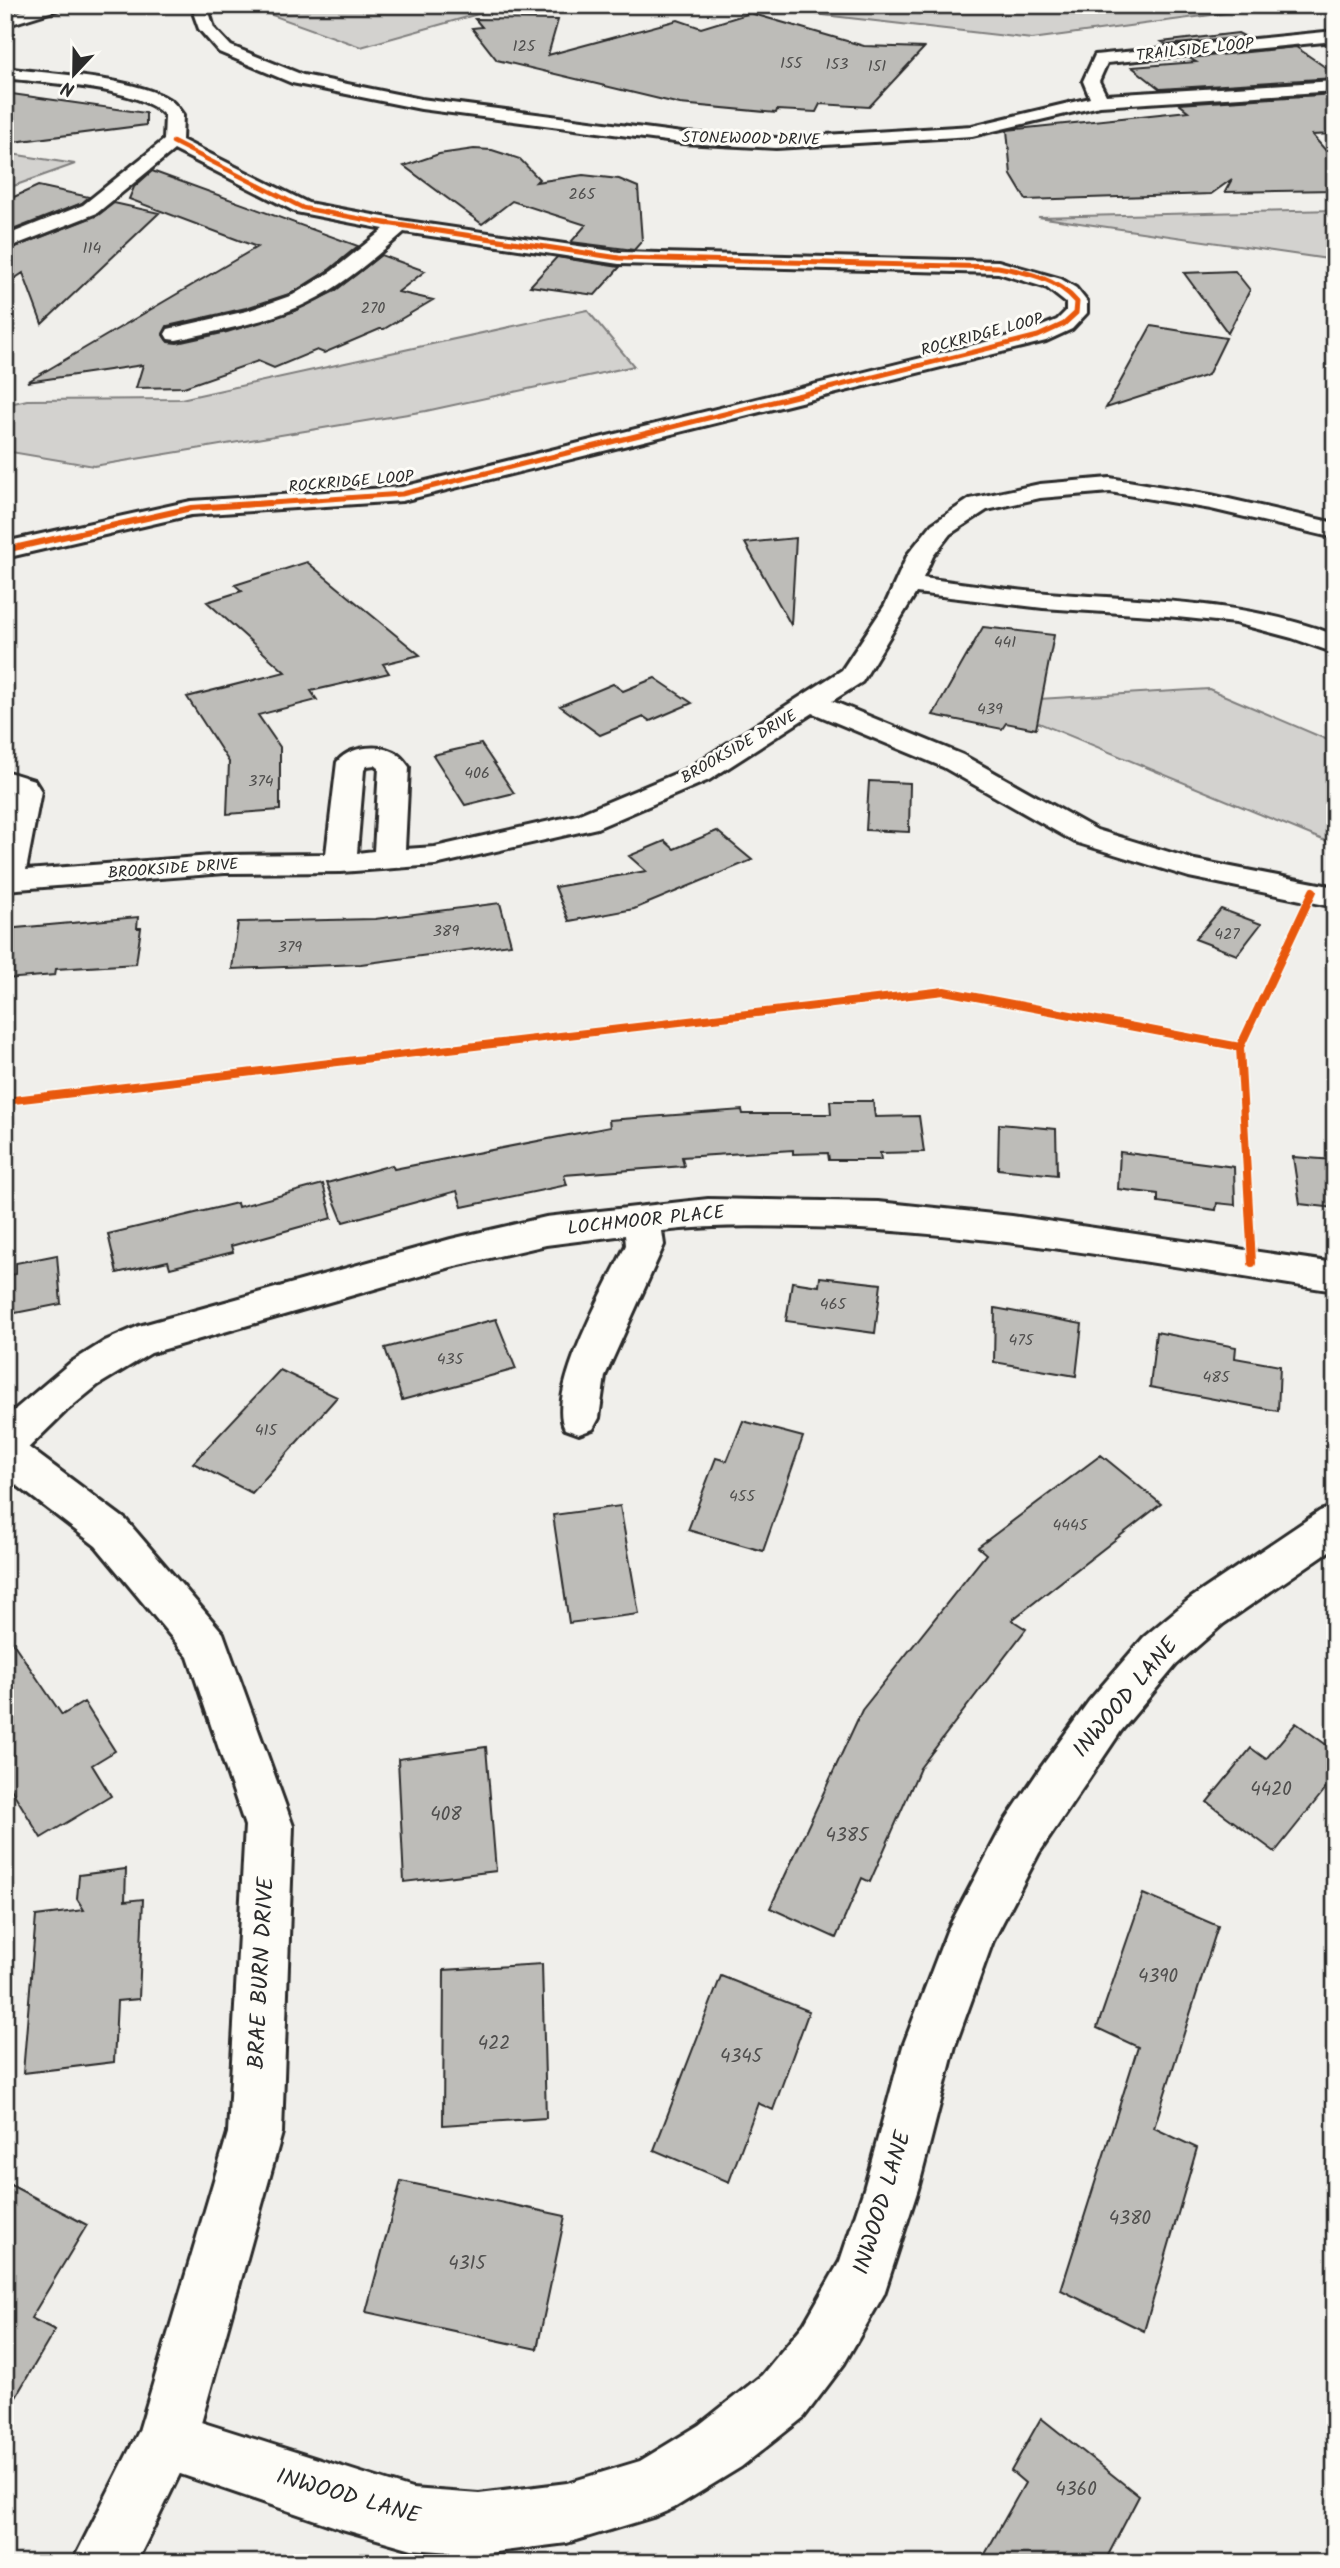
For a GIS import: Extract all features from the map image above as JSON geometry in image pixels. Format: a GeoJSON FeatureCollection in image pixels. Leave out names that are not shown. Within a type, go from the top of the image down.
{"type":"FeatureCollection","features":[{"type":"Feature","properties":{"kind":"street"},"geometry":{"type":"LineString","coordinates":[[5,20],[58,5]]}},
{"type":"Feature","properties":{"kind":"street","name":"STONEWOOD DRIVE"},"geometry":{"type":"LineString","coordinates":[[204,5],[202,15],[206,29],[225,48],[298,79],[397,100],[670,137],[731,142],[801,142],[972,131],[1100,101],[1335,86]]}},
{"type":"Feature","properties":{"kind":"street","name":"TRAILSIDE LOOP"},"geometry":{"type":"LineString","coordinates":[[1100,101],[1091,81],[1101,59],[1335,36]]}},
{"type":"Feature","properties":{"kind":"street"},"geometry":{"type":"LineString","coordinates":[[5,73],[123,90],[150,97],[162,103],[174,115],[173,142],[90,209],[5,243]]}},
{"type":"Feature","properties":{"kind":"street","name":"ROCKRIDGE LOOP"},"geometry":{"type":"LineString","coordinates":[[5,550],[191,508],[402,494],[1038,336],[1067,323],[1077,308],[1075,299],[1060,285],[1034,274],[998,267],[619,258],[400,226],[303,208],[173,142]]}},
{"type":"Feature","properties":{"kind":"street"},"geometry":{"type":"LineString","coordinates":[[144,166],[171,153],[209,161]]}},
{"type":"Feature","properties":{"kind":"street"},"geometry":{"type":"LineString","coordinates":[[176,334],[254,315],[300,299],[338,277],[400,226]]}},
{"type":"Feature","properties":{"kind":"street","name":"BROOKSIDE DRIVE"},"geometry":{"type":"LineString","coordinates":[[7,881],[211,865],[341,863],[435,856],[586,822],[699,774],[852,676],[898,606],[921,554],[941,529],[979,504],[1040,491],[1110,485],[1211,502],[1307,523],[1334,519]]}},
{"type":"Feature","properties":{"kind":"street"},"geometry":{"type":"LineString","coordinates":[[907,584],[1013,597],[1245,616],[1287,626],[1335,646]]}},
{"type":"Feature","properties":{"kind":"street"},"geometry":{"type":"LineString","coordinates":[[813,703],[953,761],[987,778],[1049,818],[1086,836],[1189,868],[1335,897]]}},
{"type":"Feature","properties":{"kind":"street"},"geometry":{"type":"LineString","coordinates":[[341,863],[349,770],[352,762],[368,757],[386,758],[394,767],[389,859]]}},
{"type":"Feature","properties":{"kind":"street"},"geometry":{"type":"LineString","coordinates":[[5,780],[19,783],[26,791],[7,881]]}},
{"type":"Feature","properties":{"kind":"street","name":"LOCHMOOR PLACE"},"geometry":{"type":"LineString","coordinates":[[5,1444],[48,1400],[78,1376],[102,1359],[139,1340],[451,1253],[547,1231],[641,1219],[708,1212],[878,1215],[1012,1230],[1335,1277]]}},
{"type":"Feature","properties":{"kind":"street"},"geometry":{"type":"LineString","coordinates":[[579,1418],[585,1376],[645,1245],[641,1219]]}},
{"type":"Feature","properties":{"kind":"street","name":"BRAE BURN DRIVE"},"geometry":{"type":"LineString","coordinates":[[5,1453],[111,1533],[207,1647],[269,1826],[255,2133],[166,2441],[103,2563]]}},
{"type":"Feature","properties":{"kind":"street","name":"INWOOD LANE"},"geometry":{"type":"LineString","coordinates":[[166,2441],[412,2519],[479,2525],[567,2513],[653,2487],[720,2446],[783,2396],[824,2344],[864,2274],[891,2189],[929,2046],[972,1931],[1023,1836],[1059,1781],[1105,1716],[1160,1651],[1207,1611],[1335,1524]]}},
{"type":"Feature","properties":{"kind":"shaded area"},"geometry":{"type":"Polygon","coordinates":[[[244,5],[510,5],[361,47],[244,5]]]}},
{"type":"Feature","properties":{"kind":"shaded area"},"geometry":{"type":"Polygon","coordinates":[[[798,5],[1286,5],[1032,39],[806,13],[798,5]]]}},
{"type":"Feature","properties":{"kind":"shaded area"},"geometry":{"type":"Polygon","coordinates":[[[5,153],[75,164],[5,189],[5,153]]]}},
{"type":"Feature","properties":{"kind":"shaded area"},"geometry":{"type":"Polygon","coordinates":[[[1335,210],[1335,260],[1038,217],[1335,210]]]}},
{"type":"Feature","properties":{"kind":"shaded area"},"geometry":{"type":"Polygon","coordinates":[[[587,310],[634,366],[426,411],[94,466],[5,451],[5,405],[27,400],[181,399],[587,310]]]}},
{"type":"Feature","properties":{"kind":"shaded area"},"geometry":{"type":"Polygon","coordinates":[[[1209,689],[1335,743],[1335,845],[988,702],[1209,689]]]}},
{"type":"Feature","properties":{"kind":"building"},"geometry":{"type":"Polygon","coordinates":[[[750,13],[864,46],[924,48],[869,107],[820,104],[816,112],[777,110],[776,113],[680,104],[497,60],[472,28],[482,27],[475,19],[558,20],[548,55],[678,20],[701,28],[750,13]]]}},
{"type":"Feature","properties":{"kind":"building"},"geometry":{"type":"Polygon","coordinates":[[[1238,33],[1246,37],[1167,45],[1162,42],[1238,33]]]}},
{"type":"Feature","properties":{"kind":"building"},"geometry":{"type":"Polygon","coordinates":[[[1296,47],[1335,74],[1335,78],[1160,89],[1132,67],[1196,62],[1189,58],[1296,47]]]}},
{"type":"Feature","properties":{"kind":"building"},"geometry":{"type":"Polygon","coordinates":[[[5,93],[146,113],[146,125],[5,143],[5,93]]]}},
{"type":"Feature","properties":{"kind":"building"},"geometry":{"type":"Polygon","coordinates":[[[1335,94],[1335,134],[1312,135],[1335,161],[1335,190],[1225,192],[1232,179],[1211,194],[1026,200],[1011,175],[1007,130],[1188,111],[1179,104],[1335,94]]]}},
{"type":"Feature","properties":{"kind":"building"},"geometry":{"type":"Polygon","coordinates":[[[474,149],[492,150],[520,159],[539,179],[536,182],[583,175],[619,179],[638,187],[642,241],[634,250],[571,242],[586,225],[512,201],[482,224],[404,166],[439,154],[474,149]]]}},
{"type":"Feature","properties":{"kind":"building"},"geometry":{"type":"Polygon","coordinates":[[[152,171],[358,246],[330,269],[292,293],[246,308],[167,326],[163,335],[168,342],[177,343],[227,332],[292,312],[335,291],[381,255],[425,271],[398,292],[433,300],[384,329],[324,353],[317,350],[274,368],[258,361],[184,387],[136,388],[143,365],[27,382],[257,247],[129,199],[134,187],[152,171]]]}},
{"type":"Feature","properties":{"kind":"building"},"geometry":{"type":"Polygon","coordinates":[[[38,186],[89,197],[82,203],[5,233],[5,201],[38,186]]]}},
{"type":"Feature","properties":{"kind":"building"},"geometry":{"type":"Polygon","coordinates":[[[114,203],[159,213],[42,324],[23,273],[5,285],[5,251],[98,215],[114,203]]]}},
{"type":"Feature","properties":{"kind":"building"},"geometry":{"type":"Polygon","coordinates":[[[557,257],[620,267],[595,295],[530,286],[557,257]]]}},
{"type":"Feature","properties":{"kind":"building"},"geometry":{"type":"Polygon","coordinates":[[[1235,271],[1250,290],[1228,333],[1184,273],[1235,271]]]}},
{"type":"Feature","properties":{"kind":"building"},"geometry":{"type":"Polygon","coordinates":[[[1151,326],[1226,338],[1208,375],[1106,408],[1151,326]]]}},
{"type":"Feature","properties":{"kind":"building"},"geometry":{"type":"Polygon","coordinates":[[[796,538],[791,625],[745,543],[796,538]]]}},
{"type":"Feature","properties":{"kind":"building"},"geometry":{"type":"Polygon","coordinates":[[[307,562],[420,655],[383,664],[389,673],[311,691],[317,700],[258,715],[280,747],[280,810],[227,814],[229,762],[187,697],[285,672],[207,602],[242,591],[235,585],[307,562]]]}},
{"type":"Feature","properties":{"kind":"building"},"geometry":{"type":"Polygon","coordinates":[[[983,627],[1054,635],[1036,729],[1006,723],[1002,729],[933,715],[983,627]]]}},
{"type":"Feature","properties":{"kind":"building"},"geometry":{"type":"Polygon","coordinates":[[[655,678],[692,703],[650,721],[644,717],[600,735],[560,706],[613,684],[623,691],[655,678]]]}},
{"type":"Feature","properties":{"kind":"building"},"geometry":{"type":"Polygon","coordinates":[[[481,744],[514,793],[465,805],[433,755],[481,744]]]}},
{"type":"Feature","properties":{"kind":"building"},"geometry":{"type":"Polygon","coordinates":[[[869,781],[910,783],[909,832],[866,830],[869,781]]]}},
{"type":"Feature","properties":{"kind":"building"},"geometry":{"type":"Polygon","coordinates":[[[717,831],[752,860],[634,909],[569,921],[555,887],[646,871],[629,856],[665,841],[674,849],[717,831]]]}},
{"type":"Feature","properties":{"kind":"building"},"geometry":{"type":"Polygon","coordinates":[[[500,903],[511,944],[361,964],[232,969],[238,922],[375,919],[500,903]]]}},
{"type":"Feature","properties":{"kind":"building"},"geometry":{"type":"Polygon","coordinates":[[[1221,909],[1261,924],[1237,955],[1195,939],[1221,909]]]}},
{"type":"Feature","properties":{"kind":"building"},"geometry":{"type":"Polygon","coordinates":[[[138,917],[137,928],[141,928],[136,964],[56,969],[55,975],[5,979],[5,929],[138,917]]]}},
{"type":"Feature","properties":{"kind":"building"},"geometry":{"type":"Polygon","coordinates":[[[830,1101],[873,1101],[875,1117],[919,1116],[924,1152],[880,1153],[881,1160],[829,1160],[828,1153],[793,1154],[793,1150],[682,1157],[684,1166],[564,1175],[567,1185],[462,1207],[457,1191],[343,1222],[327,1183],[392,1165],[394,1169],[610,1127],[609,1120],[742,1110],[743,1114],[831,1114],[830,1101]]]}},
{"type":"Feature","properties":{"kind":"building"},"geometry":{"type":"Polygon","coordinates":[[[999,1124],[1056,1129],[1057,1175],[998,1169],[999,1124]]]}},
{"type":"Feature","properties":{"kind":"building"},"geometry":{"type":"Polygon","coordinates":[[[1120,1152],[1234,1167],[1235,1205],[1217,1203],[1216,1210],[1158,1202],[1158,1194],[1118,1189],[1120,1152]]]}},
{"type":"Feature","properties":{"kind":"building"},"geometry":{"type":"Polygon","coordinates":[[[1293,1157],[1335,1160],[1335,1208],[1300,1204],[1293,1157]]]}},
{"type":"Feature","properties":{"kind":"building"},"geometry":{"type":"Polygon","coordinates":[[[323,1184],[332,1218],[231,1246],[233,1252],[170,1268],[168,1261],[117,1273],[108,1234],[237,1203],[238,1207],[323,1184]]]}},
{"type":"Feature","properties":{"kind":"building"},"geometry":{"type":"Polygon","coordinates":[[[57,1255],[61,1304],[5,1315],[5,1276],[16,1274],[16,1263],[57,1255]]]}},
{"type":"Feature","properties":{"kind":"building"},"geometry":{"type":"Polygon","coordinates":[[[820,1277],[881,1284],[875,1333],[786,1321],[792,1282],[819,1286],[820,1277]]]}},
{"type":"Feature","properties":{"kind":"building"},"geometry":{"type":"Polygon","coordinates":[[[995,1308],[1082,1324],[1076,1376],[994,1362],[995,1308]]]}},
{"type":"Feature","properties":{"kind":"building"},"geometry":{"type":"Polygon","coordinates":[[[496,1319],[516,1369],[402,1400],[385,1348],[496,1319]]]}},
{"type":"Feature","properties":{"kind":"building"},"geometry":{"type":"Polygon","coordinates":[[[1156,1332],[1236,1347],[1235,1358],[1280,1366],[1278,1411],[1150,1387],[1156,1332]]]}},
{"type":"Feature","properties":{"kind":"building"},"geometry":{"type":"Polygon","coordinates":[[[280,1370],[337,1397],[252,1493],[193,1463],[280,1370]]]}},
{"type":"Feature","properties":{"kind":"building"},"geometry":{"type":"Polygon","coordinates":[[[743,1421],[803,1437],[763,1551],[688,1530],[716,1458],[727,1461],[743,1421]]]}},
{"type":"Feature","properties":{"kind":"building"},"geometry":{"type":"Polygon","coordinates":[[[1101,1455],[1161,1504],[1012,1620],[1026,1629],[920,1768],[870,1882],[862,1878],[836,1938],[770,1908],[862,1710],[986,1554],[978,1547],[1101,1455]]]}},
{"type":"Feature","properties":{"kind":"building"},"geometry":{"type":"Polygon","coordinates":[[[620,1506],[639,1614],[569,1623],[553,1515],[620,1506]]]}},
{"type":"Feature","properties":{"kind":"building"},"geometry":{"type":"Polygon","coordinates":[[[5,1631],[62,1715],[84,1702],[115,1751],[92,1765],[111,1796],[41,1838],[5,1779],[5,1631]]]}},
{"type":"Feature","properties":{"kind":"building"},"geometry":{"type":"Polygon","coordinates":[[[1296,1723],[1335,1751],[1335,1777],[1275,1852],[1207,1802],[1251,1748],[1266,1759],[1296,1723]]]}},
{"type":"Feature","properties":{"kind":"building"},"geometry":{"type":"Polygon","coordinates":[[[486,1747],[496,1871],[404,1882],[398,1759],[486,1747]]]}},
{"type":"Feature","properties":{"kind":"building"},"geometry":{"type":"Polygon","coordinates":[[[126,1869],[125,1901],[143,1899],[139,1999],[117,2001],[114,2062],[23,2073],[36,1916],[84,1910],[77,1899],[79,1875],[126,1869]]]}},
{"type":"Feature","properties":{"kind":"building"},"geometry":{"type":"Polygon","coordinates":[[[1143,1894],[1218,1926],[1154,2128],[1197,2148],[1144,2331],[1061,2290],[1138,2047],[1097,2028],[1143,1894]]]}},
{"type":"Feature","properties":{"kind":"building"},"geometry":{"type":"Polygon","coordinates":[[[542,1964],[546,2118],[443,2125],[444,1970],[542,1964]]]}},
{"type":"Feature","properties":{"kind":"building"},"geometry":{"type":"Polygon","coordinates":[[[721,1976],[809,2011],[773,2110],[758,2103],[729,2182],[654,2150],[721,1976]]]}},
{"type":"Feature","properties":{"kind":"building"},"geometry":{"type":"Polygon","coordinates":[[[401,2181],[565,2216],[537,2349],[366,2312],[401,2181]]]}},
{"type":"Feature","properties":{"kind":"building"},"geometry":{"type":"Polygon","coordinates":[[[5,2182],[87,2225],[31,2318],[55,2330],[5,2415],[5,2182]]]}},
{"type":"Feature","properties":{"kind":"building"},"geometry":{"type":"Polygon","coordinates":[[[1041,2418],[1139,2496],[1104,2563],[980,2563],[1025,2483],[1011,2471],[1041,2418]]]}},
{"type":"Feature","properties":{"kind":"cycle path"},"geometry":{"type":"LineString","coordinates":[[5,550],[191,508],[402,494],[1038,336],[1064,324],[1076,313],[1077,302],[1069,292],[1054,283],[998,267],[619,258],[400,226],[303,208],[173,142]]}},
{"type":"Feature","properties":{"kind":"cycle path"},"geometry":{"type":"LineString","coordinates":[[1252,1263],[1240,1047],[1313,891]]}},
{"type":"Feature","properties":{"kind":"cycle path"},"geometry":{"type":"LineString","coordinates":[[5,1101],[944,991],[1240,1047]]}}]}
